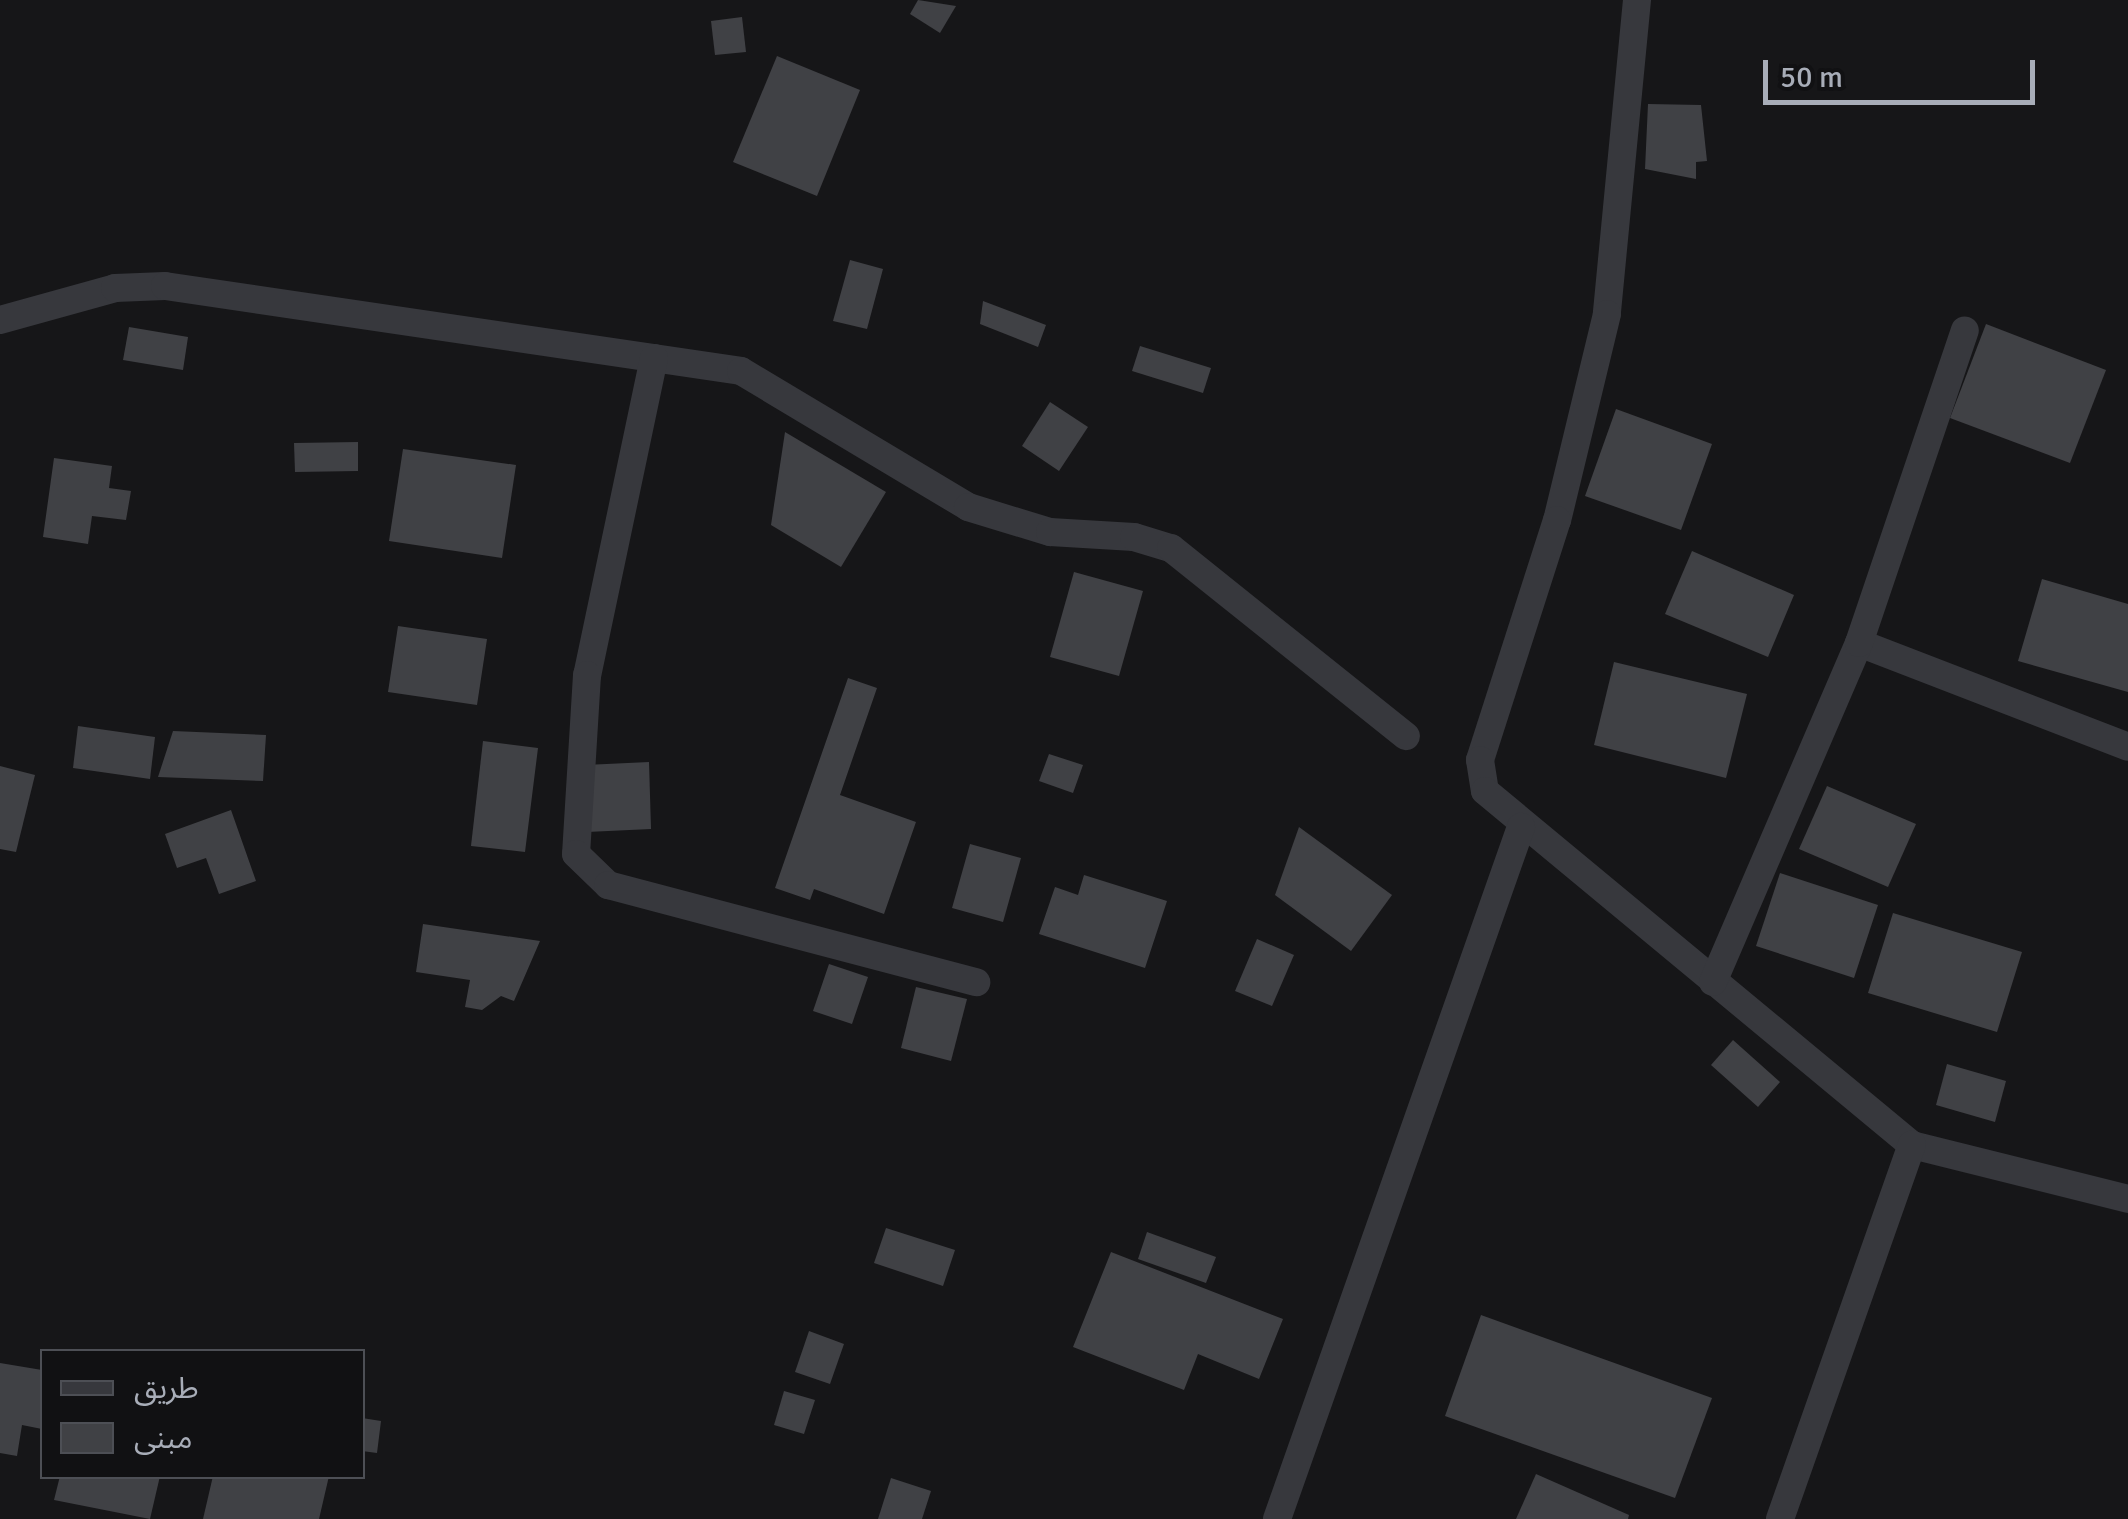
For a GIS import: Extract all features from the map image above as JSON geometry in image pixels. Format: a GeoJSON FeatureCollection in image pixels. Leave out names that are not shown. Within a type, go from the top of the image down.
{"type":"FeatureCollection","features":[{"type":"Feature","properties":{"kind":"street"},"geometry":{"type":"LineString","coordinates":[[1637,0],[1595,374],[1480,760],[1485,791],[1521,827],[1912,1145],[2128,1199]]}},
{"type":"Feature","properties":{"kind":"street"},"geometry":{"type":"LineString","coordinates":[[0,320],[115,288],[165,286],[754,376],[932,488],[997,518],[1170,548],[1406,736]]}},
{"type":"Feature","properties":{"kind":"street"},"geometry":{"type":"LineString","coordinates":[[1713,982],[1859,643],[1965,330]]}},
{"type":"Feature","properties":{"kind":"street"},"geometry":{"type":"LineString","coordinates":[[654,358],[585,691],[576,854],[608,885],[976,982]]}},
{"type":"Feature","properties":{"kind":"street"},"geometry":{"type":"LineString","coordinates":[[1859,643],[2128,747]]}},
{"type":"Feature","properties":{"kind":"street"},"geometry":{"type":"LineString","coordinates":[[1277,1519],[1521,827]]}},
{"type":"Feature","properties":{"kind":"street"},"geometry":{"type":"LineString","coordinates":[[1780,1519],[1912,1145]]}},
{"type":"Feature","properties":{"kind":"building"},"geometry":{"type":"Polygon","coordinates":[[[918,0],[956,6],[940,33],[910,14],[918,0]]]}},
{"type":"Feature","properties":{"kind":"building"},"geometry":{"type":"Polygon","coordinates":[[[742,17],[746,52],[715,55],[711,21],[742,17]]]}},
{"type":"Feature","properties":{"kind":"building"},"geometry":{"type":"Polygon","coordinates":[[[777,56],[860,90],[817,196],[733,162],[777,56]]]}},
{"type":"Feature","properties":{"kind":"building"},"geometry":{"type":"Polygon","coordinates":[[[1648,104],[1701,105],[1707,161],[1696,162],[1696,179],[1645,169],[1648,104]]]}},
{"type":"Feature","properties":{"kind":"building"},"geometry":{"type":"Polygon","coordinates":[[[850,260],[883,269],[867,329],[833,321],[850,260]]]}},
{"type":"Feature","properties":{"kind":"building"},"geometry":{"type":"Polygon","coordinates":[[[983,301],[1046,325],[1038,347],[980,324],[983,301]]]}},
{"type":"Feature","properties":{"kind":"building"},"geometry":{"type":"Polygon","coordinates":[[[1986,324],[2106,370],[2070,463],[1950,418],[1986,324]]]}},
{"type":"Feature","properties":{"kind":"building"},"geometry":{"type":"Polygon","coordinates":[[[129,327],[188,337],[183,370],[123,360],[129,327]]]}},
{"type":"Feature","properties":{"kind":"building"},"geometry":{"type":"Polygon","coordinates":[[[1140,346],[1211,368],[1203,393],[1132,371],[1140,346]]]}},
{"type":"Feature","properties":{"kind":"building"},"geometry":{"type":"Polygon","coordinates":[[[1050,402],[1088,427],[1059,471],[1022,446],[1050,402]]]}},
{"type":"Feature","properties":{"kind":"building"},"geometry":{"type":"Polygon","coordinates":[[[1616,409],[1712,444],[1681,530],[1585,496],[1616,409]]]}},
{"type":"Feature","properties":{"kind":"building"},"geometry":{"type":"Polygon","coordinates":[[[785,432],[886,492],[841,567],[771,525],[785,432]]]}},
{"type":"Feature","properties":{"kind":"building"},"geometry":{"type":"Polygon","coordinates":[[[358,442],[358,471],[295,472],[294,443],[358,442]]]}},
{"type":"Feature","properties":{"kind":"building"},"geometry":{"type":"Polygon","coordinates":[[[403,449],[516,465],[502,558],[389,541],[403,449]]]}},
{"type":"Feature","properties":{"kind":"building"},"geometry":{"type":"Polygon","coordinates":[[[54,458],[112,466],[109,488],[131,491],[126,520],[92,516],[88,544],[43,537],[54,458]]]}},
{"type":"Feature","properties":{"kind":"building"},"geometry":{"type":"Polygon","coordinates":[[[1692,551],[1794,595],[1768,657],[1665,614],[1692,551]]]}},
{"type":"Feature","properties":{"kind":"building"},"geometry":{"type":"Polygon","coordinates":[[[1074,572],[1143,591],[1119,676],[1050,657],[1074,572]]]}},
{"type":"Feature","properties":{"kind":"building"},"geometry":{"type":"Polygon","coordinates":[[[2042,579],[2128,604],[2128,692],[2018,661],[2042,579]]]}},
{"type":"Feature","properties":{"kind":"building"},"geometry":{"type":"Polygon","coordinates":[[[398,626],[487,639],[477,705],[388,692],[398,626]]]}},
{"type":"Feature","properties":{"kind":"building"},"geometry":{"type":"Polygon","coordinates":[[[1614,662],[1747,694],[1726,778],[1594,745],[1614,662]]]}},
{"type":"Feature","properties":{"kind":"building"},"geometry":{"type":"Polygon","coordinates":[[[848,678],[877,688],[840,795],[916,822],[884,914],[814,889],[810,900],[775,888],[848,678]]]}},
{"type":"Feature","properties":{"kind":"building"},"geometry":{"type":"Polygon","coordinates":[[[78,726],[155,737],[150,779],[73,768],[78,726]]]}},
{"type":"Feature","properties":{"kind":"building"},"geometry":{"type":"Polygon","coordinates":[[[173,731],[266,735],[263,781],[158,777],[173,731]]]}},
{"type":"Feature","properties":{"kind":"building"},"geometry":{"type":"Polygon","coordinates":[[[483,741],[538,748],[525,852],[471,846],[483,741]]]}},
{"type":"Feature","properties":{"kind":"building"},"geometry":{"type":"Polygon","coordinates":[[[1049,754],[1083,765],[1073,793],[1039,781],[1049,754]]]}},
{"type":"Feature","properties":{"kind":"building"},"geometry":{"type":"Polygon","coordinates":[[[649,762],[651,829],[587,832],[585,765],[649,762]]]}},
{"type":"Feature","properties":{"kind":"building"},"geometry":{"type":"Polygon","coordinates":[[[0,766],[35,775],[16,852],[0,849],[0,766]]]}},
{"type":"Feature","properties":{"kind":"building"},"geometry":{"type":"Polygon","coordinates":[[[1827,786],[1916,824],[1888,887],[1799,849],[1827,786]]]}},
{"type":"Feature","properties":{"kind":"building"},"geometry":{"type":"Polygon","coordinates":[[[231,810],[256,881],[219,894],[206,858],[177,868],[165,834],[231,810]]]}},
{"type":"Feature","properties":{"kind":"building"},"geometry":{"type":"Polygon","coordinates":[[[1299,827],[1392,895],[1351,951],[1275,895],[1299,827]]]}},
{"type":"Feature","properties":{"kind":"building"},"geometry":{"type":"Polygon","coordinates":[[[970,844],[1021,858],[1003,922],[952,908],[970,844]]]}},
{"type":"Feature","properties":{"kind":"building"},"geometry":{"type":"Polygon","coordinates":[[[1780,873],[1878,905],[1854,978],[1756,946],[1780,873]]]}},
{"type":"Feature","properties":{"kind":"building"},"geometry":{"type":"Polygon","coordinates":[[[1084,875],[1167,901],[1145,968],[1039,934],[1055,887],[1078,895],[1084,875]]]}},
{"type":"Feature","properties":{"kind":"building"},"geometry":{"type":"Polygon","coordinates":[[[1893,913],[2022,952],[1997,1032],[1868,993],[1893,913]]]}},
{"type":"Feature","properties":{"kind":"building"},"geometry":{"type":"Polygon","coordinates":[[[423,924],[540,941],[514,1001],[501,996],[482,1010],[465,1007],[470,980],[416,972],[423,924]]]}},
{"type":"Feature","properties":{"kind":"building"},"geometry":{"type":"Polygon","coordinates":[[[1257,939],[1294,955],[1272,1006],[1235,991],[1257,939]]]}},
{"type":"Feature","properties":{"kind":"building"},"geometry":{"type":"Polygon","coordinates":[[[829,964],[868,977],[852,1024],[813,1011],[829,964]]]}},
{"type":"Feature","properties":{"kind":"building"},"geometry":{"type":"Polygon","coordinates":[[[916,987],[967,999],[951,1061],[901,1048],[916,987]]]}},
{"type":"Feature","properties":{"kind":"building"},"geometry":{"type":"Polygon","coordinates":[[[1733,1040],[1780,1082],[1758,1107],[1711,1065],[1733,1040]]]}},
{"type":"Feature","properties":{"kind":"building"},"geometry":{"type":"Polygon","coordinates":[[[1947,1064],[2006,1081],[1995,1122],[1936,1105],[1947,1064]]]}},
{"type":"Feature","properties":{"kind":"building"},"geometry":{"type":"Polygon","coordinates":[[[886,1228],[955,1250],[943,1286],[874,1263],[886,1228]]]}},
{"type":"Feature","properties":{"kind":"building"},"geometry":{"type":"Polygon","coordinates":[[[1147,1232],[1216,1257],[1206,1283],[1138,1259],[1147,1232]]]}},
{"type":"Feature","properties":{"kind":"building"},"geometry":{"type":"Polygon","coordinates":[[[1111,1252],[1283,1319],[1259,1379],[1198,1354],[1184,1390],[1073,1347],[1111,1252]]]}},
{"type":"Feature","properties":{"kind":"building"},"geometry":{"type":"Polygon","coordinates":[[[1481,1315],[1712,1398],[1675,1498],[1445,1416],[1481,1315]]]}},
{"type":"Feature","properties":{"kind":"building"},"geometry":{"type":"Polygon","coordinates":[[[809,1331],[844,1344],[830,1384],[795,1372],[809,1331]]]}},
{"type":"Feature","properties":{"kind":"building"},"geometry":{"type":"Polygon","coordinates":[[[0,1363],[40,1370],[40,1429],[22,1425],[17,1456],[0,1453],[0,1363]]]}},
{"type":"Feature","properties":{"kind":"building"},"geometry":{"type":"Polygon","coordinates":[[[784,1391],[815,1400],[804,1434],[774,1425],[784,1391]]]}},
{"type":"Feature","properties":{"kind":"building"},"geometry":{"type":"Polygon","coordinates":[[[365,1418],[381,1421],[377,1453],[365,1451],[365,1418]]]}},
{"type":"Feature","properties":{"kind":"building"},"geometry":{"type":"Polygon","coordinates":[[[1536,1474],[1629,1515],[1628,1519],[1516,1519],[1536,1474]]]}},
{"type":"Feature","properties":{"kind":"building"},"geometry":{"type":"Polygon","coordinates":[[[891,1478],[931,1491],[922,1519],[878,1519],[891,1478]]]}},
{"type":"Feature","properties":{"kind":"building"},"geometry":{"type":"Polygon","coordinates":[[[59,1479],[159,1479],[150,1519],[54,1500],[59,1479]]]}},
{"type":"Feature","properties":{"kind":"building"},"geometry":{"type":"Polygon","coordinates":[[[212,1479],[328,1479],[319,1519],[203,1519],[212,1479]]]}}]}
